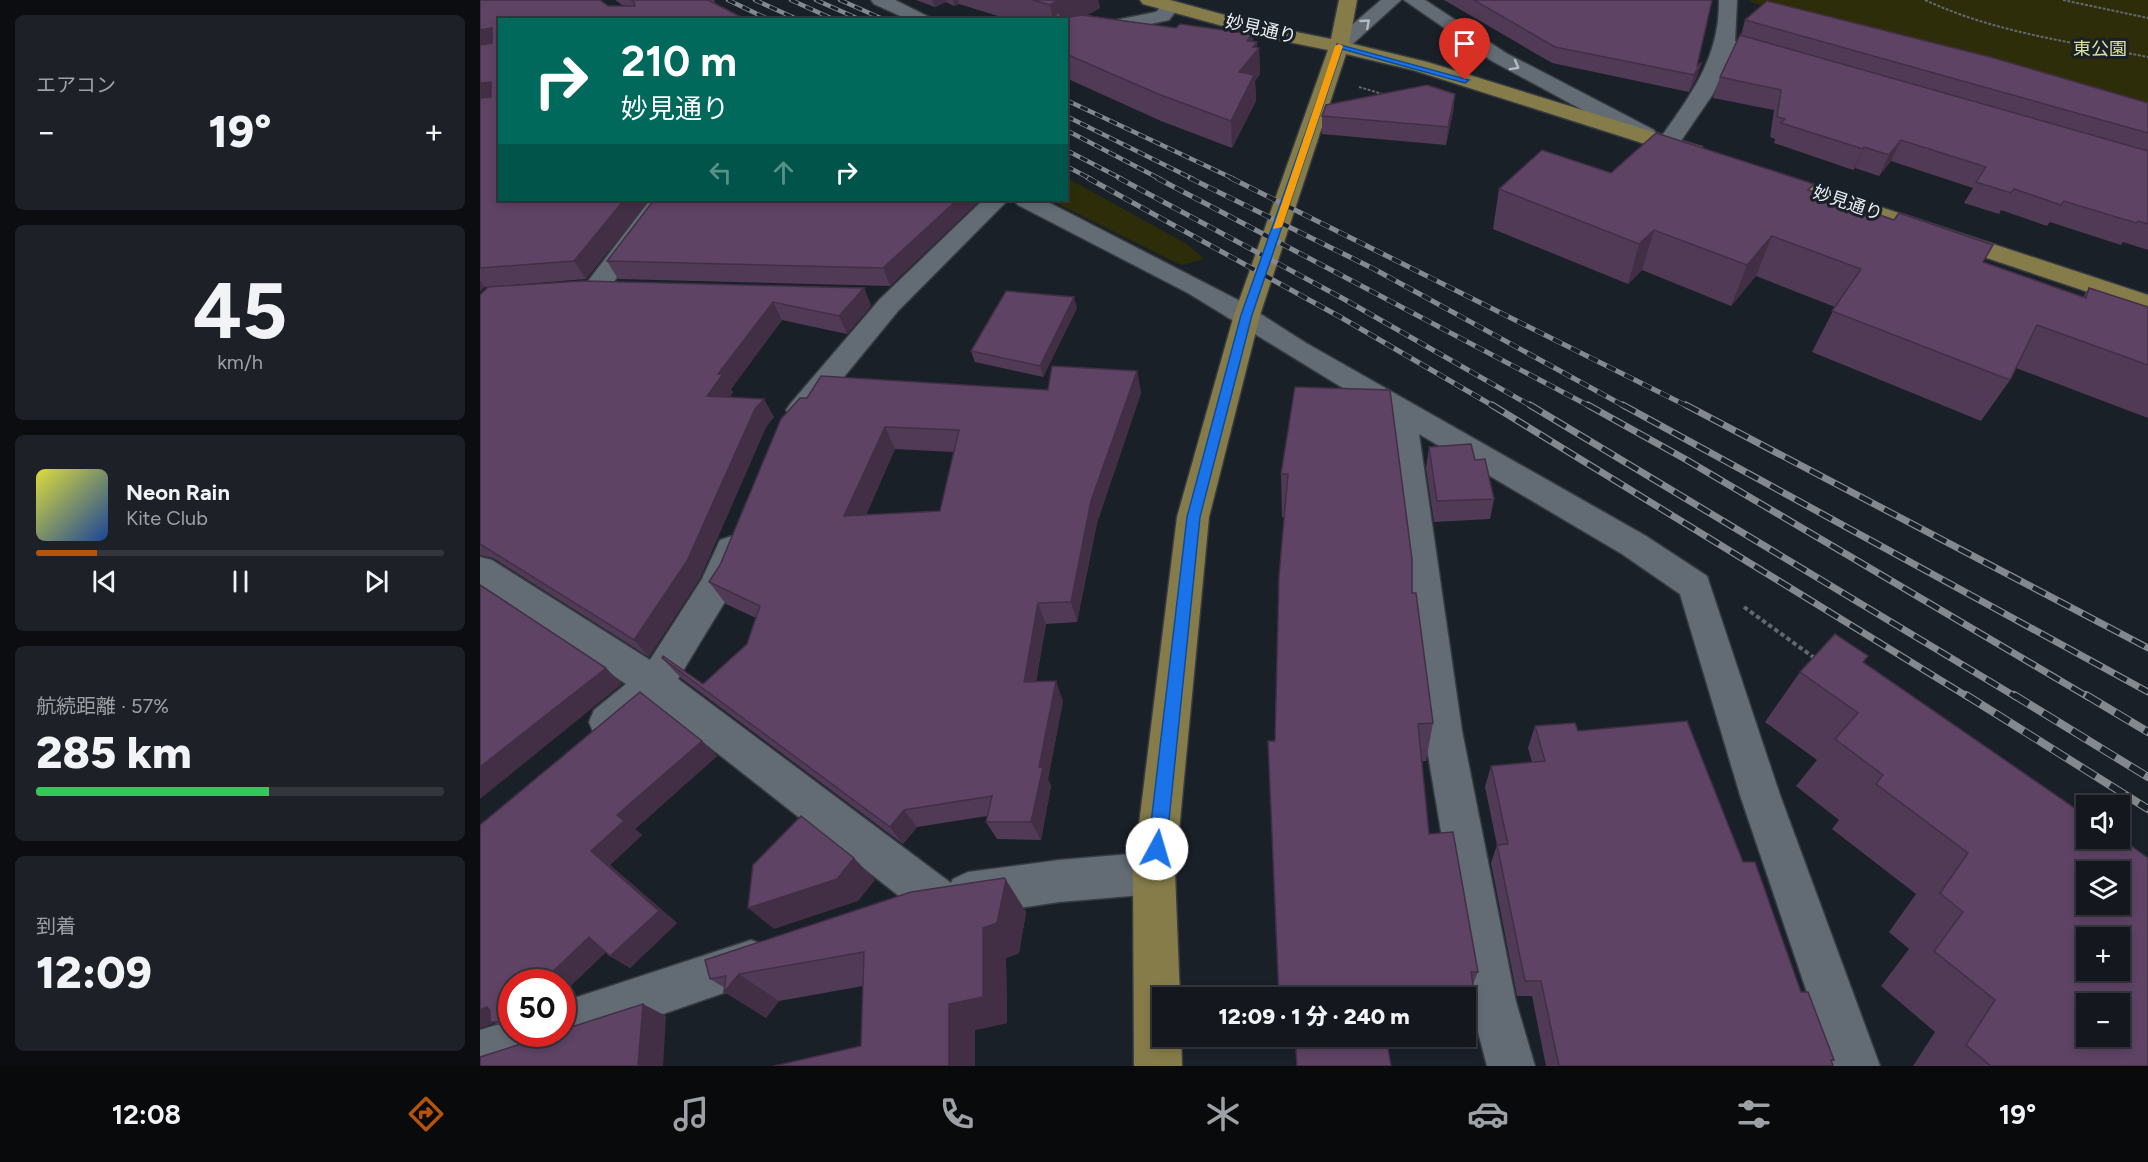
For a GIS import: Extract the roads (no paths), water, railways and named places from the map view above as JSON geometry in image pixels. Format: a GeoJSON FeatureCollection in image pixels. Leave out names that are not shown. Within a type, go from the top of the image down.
{"type":"FeatureCollection","features":[{"type":"Feature","properties":{"kind":"main road","name":"妙見通り"},"geometry":{"type":"LineString","coordinates":[[1149,0],[1259,30],[1339,46],[1420,66],[1646,135],[1713,158]]}},
{"type":"Feature","properties":{"kind":"main road","name":"妙見通り"},"geometry":{"type":"LineString","coordinates":[[1200,0],[1262,18],[1339,46]]}},
{"type":"Feature","properties":{"kind":"main road"},"geometry":{"type":"LineString","coordinates":[[1158,1066],[1154,873],[1193,517],[1247,315],[1339,46],[1348,0]]}},
{"type":"Feature","properties":{"kind":"main road","name":"妙見通り"},"geometry":{"type":"LineString","coordinates":[[1746,169],[2148,304]]}},
{"type":"Feature","properties":{"kind":"street"},"geometry":{"type":"LineString","coordinates":[[880,0],[921,18]]}},
{"type":"Feature","properties":{"kind":"street"},"geometry":{"type":"LineString","coordinates":[[1339,46],[1392,0]]}},
{"type":"Feature","properties":{"kind":"street"},"geometry":{"type":"LineString","coordinates":[[1413,0],[1499,57],[1646,135]]}},
{"type":"Feature","properties":{"kind":"street"},"geometry":{"type":"LineString","coordinates":[[1668,143],[1697,106],[1726,44],[1729,3]]}},
{"type":"Feature","properties":{"kind":"street"},"geometry":{"type":"LineString","coordinates":[[1068,36],[1162,16],[1171,6]]}},
{"type":"Feature","properties":{"kind":"street"},"geometry":{"type":"LineString","coordinates":[[1726,44],[1795,64]]}},
{"type":"Feature","properties":{"kind":"street"},"geometry":{"type":"LineString","coordinates":[[630,290],[584,290],[661,201]]}},
{"type":"Feature","properties":{"kind":"street"},"geometry":{"type":"LineString","coordinates":[[786,428],[898,296],[995,201]]}},
{"type":"Feature","properties":{"kind":"street"},"geometry":{"type":"LineString","coordinates":[[1028,201],[1178,276],[1247,315],[1296,349],[1401,412],[1634,545],[1695,586],[1760,795],[1856,1066]]}},
{"type":"Feature","properties":{"kind":"street"},"geometry":{"type":"LineString","coordinates":[[863,295],[898,296]]}},
{"type":"Feature","properties":{"kind":"street"},"geometry":{"type":"LineString","coordinates":[[1401,412],[1443,731],[1493,1002],[1511,1066]]}},
{"type":"Feature","properties":{"kind":"street"},"geometry":{"type":"LineString","coordinates":[[581,744],[655,683],[717,585],[743,521]]}},
{"type":"Feature","properties":{"kind":"street"},"geometry":{"type":"LineString","coordinates":[[480,570],[655,683],[937,899]]}},
{"type":"Feature","properties":{"kind":"street"},"geometry":{"type":"LineString","coordinates":[[892,914],[937,899],[1059,881],[1154,873]]}},
{"type":"Feature","properties":{"kind":"street"},"geometry":{"type":"LineString","coordinates":[[576,1021],[790,949]]}},
{"type":"Feature","properties":{"kind":"street"},"geometry":{"type":"LineString","coordinates":[[480,1054],[501,1047]]}},
{"type":"Feature","properties":{"kind":"railway"},"geometry":{"type":"LineString","coordinates":[[728,0],[766,18]]}},
{"type":"Feature","properties":{"kind":"railway"},"geometry":{"type":"LineString","coordinates":[[755,0],[795,18]]}},
{"type":"Feature","properties":{"kind":"railway"},"geometry":{"type":"LineString","coordinates":[[791,0],[831,18]]}},
{"type":"Feature","properties":{"kind":"railway"},"geometry":{"type":"LineString","coordinates":[[816,0],[856,18]]}},
{"type":"Feature","properties":{"kind":"railway"},"geometry":{"type":"LineString","coordinates":[[840,0],[880,18]]}},
{"type":"Feature","properties":{"kind":"railway"},"geometry":{"type":"LineString","coordinates":[[1068,101],[1234,179]]}},
{"type":"Feature","properties":{"kind":"railway"},"geometry":{"type":"LineString","coordinates":[[1068,117],[1193,179]]}},
{"type":"Feature","properties":{"kind":"railway"},"geometry":{"type":"LineString","coordinates":[[1068,131],[1160,179]]}},
{"type":"Feature","properties":{"kind":"railway"},"geometry":{"type":"LineString","coordinates":[[1068,151],[1122,179]]}},
{"type":"Feature","properties":{"kind":"railway"},"geometry":{"type":"LineString","coordinates":[[1068,167],[1091,179]]}},
{"type":"Feature","properties":{"kind":"railway"},"geometry":{"type":"LineString","coordinates":[[1088,178],[1342,318],[1495,407]]}},
{"type":"Feature","properties":{"kind":"railway"},"geometry":{"type":"LineString","coordinates":[[1119,178],[1342,298],[1533,407]]}},
{"type":"Feature","properties":{"kind":"railway"},"geometry":{"type":"LineString","coordinates":[[1157,178],[1591,407]]}},
{"type":"Feature","properties":{"kind":"railway"},"geometry":{"type":"LineString","coordinates":[[1190,178],[1374,269],[1626,407]]}},
{"type":"Feature","properties":{"kind":"railway"},"geometry":{"type":"LineString","coordinates":[[1231,178],[1689,407]]}},
{"type":"Feature","properties":{"kind":"railway"},"geometry":{"type":"LineString","coordinates":[[1492,405],[1968,697]]}},
{"type":"Feature","properties":{"kind":"railway"},"geometry":{"type":"LineString","coordinates":[[1530,405],[2016,697]]}},
{"type":"Feature","properties":{"kind":"railway"},"geometry":{"type":"LineString","coordinates":[[1588,405],[1685,459],[2088,697]]}},
{"type":"Feature","properties":{"kind":"railway"},"geometry":{"type":"LineString","coordinates":[[1623,405],[2148,692]]}},
{"type":"Feature","properties":{"kind":"railway"},"geometry":{"type":"LineString","coordinates":[[1686,405],[2148,648]]}},
{"type":"Feature","properties":{"kind":"railway"},"geometry":{"type":"LineString","coordinates":[[1966,695],[2148,809]]}},
{"type":"Feature","properties":{"kind":"railway"},"geometry":{"type":"LineString","coordinates":[[2014,695],[2148,777]]}},
{"type":"Feature","properties":{"kind":"railway"},"geometry":{"type":"LineString","coordinates":[[2086,695],[2148,732]]}},
{"type":"Feature","properties":{"kind":"park label","name":"東公園"},"geometry":{"type":"Point","coordinates":[2100,49]}}]}
